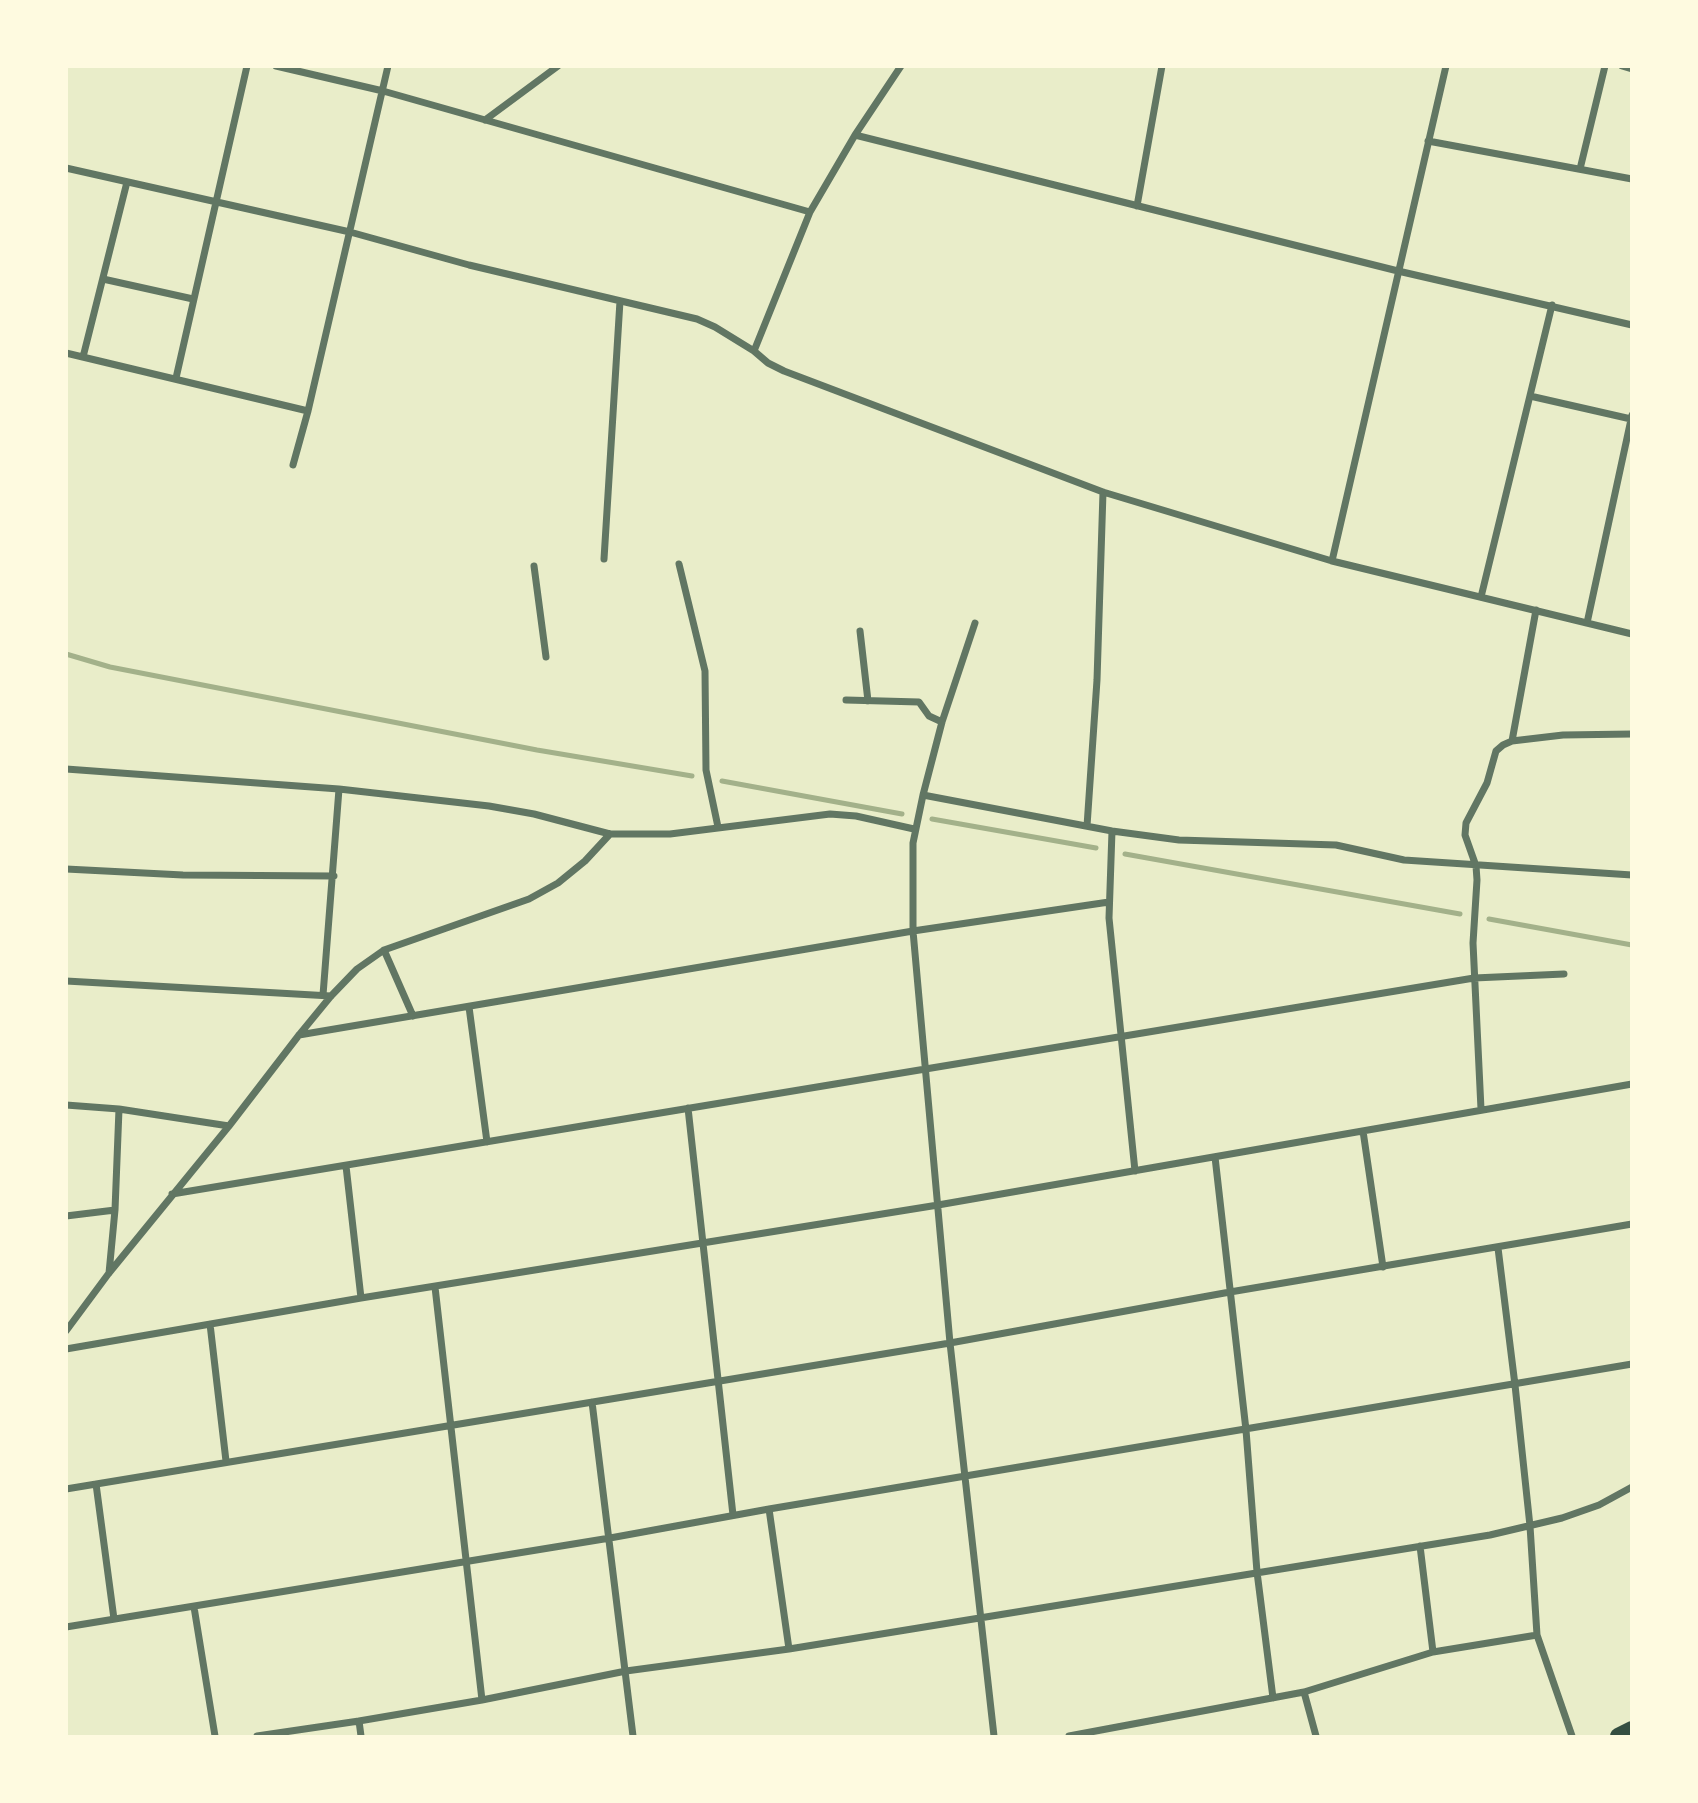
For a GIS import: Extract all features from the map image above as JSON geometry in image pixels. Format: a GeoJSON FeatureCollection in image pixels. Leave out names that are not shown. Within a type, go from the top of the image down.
{"type":"FeatureCollection","features":[{"type":"Feature","properties":{"kind":"highway"},"geometry":{"type":"LineString","coordinates":[[1618,1737],[1632,1729]]}},
{"type":"Feature","properties":{"kind":"street"},"geometry":{"type":"LineString","coordinates":[[176,378],[247,66]]}},
{"type":"Feature","properties":{"kind":"street"},"geometry":{"type":"LineString","coordinates":[[276,66],[383,91],[810,212]]}},
{"type":"Feature","properties":{"kind":"street"},"geometry":{"type":"LineString","coordinates":[[293,465],[388,66]]}},
{"type":"Feature","properties":{"kind":"street"},"geometry":{"type":"LineString","coordinates":[[485,121],[558,66]]}},
{"type":"Feature","properties":{"kind":"street"},"geometry":{"type":"LineString","coordinates":[[754,351],[810,212],[855,135],[901,66]]}},
{"type":"Feature","properties":{"kind":"street"},"geometry":{"type":"LineString","coordinates":[[1137,206],[1162,66]]}},
{"type":"Feature","properties":{"kind":"street"},"geometry":{"type":"LineString","coordinates":[[1332,561],[1446,66]]}},
{"type":"Feature","properties":{"kind":"street"},"geometry":{"type":"LineString","coordinates":[[1580,169],[1605,66]]}},
{"type":"Feature","properties":{"kind":"street"},"geometry":{"type":"LineString","coordinates":[[1622,66],[1632,69]]}},
{"type":"Feature","properties":{"kind":"street"},"geometry":{"type":"LineString","coordinates":[[855,135],[1398,271],[1632,325]]}},
{"type":"Feature","properties":{"kind":"street"},"geometry":{"type":"LineString","coordinates":[[1428,141],[1632,179]]}},
{"type":"Feature","properties":{"kind":"street"},"geometry":{"type":"LineString","coordinates":[[66,169],[350,232],[469,265],[696,319],[715,327],[768,363],[785,371],[1103,492],[1332,561],[1632,635]]}},
{"type":"Feature","properties":{"kind":"street"},"geometry":{"type":"LineString","coordinates":[[83,357],[127,182]]}},
{"type":"Feature","properties":{"kind":"street"},"geometry":{"type":"LineString","coordinates":[[103,279],[193,299]]}},
{"type":"Feature","properties":{"kind":"street"},"geometry":{"type":"LineString","coordinates":[[604,559],[620,300]]}},
{"type":"Feature","properties":{"kind":"street"},"geometry":{"type":"LineString","coordinates":[[1481,597],[1552,305]]}},
{"type":"Feature","properties":{"kind":"street"},"geometry":{"type":"LineString","coordinates":[[66,353],[308,411]]}},
{"type":"Feature","properties":{"kind":"street"},"geometry":{"type":"LineString","coordinates":[[1530,396],[1631,417],[1587,623]]}},
{"type":"Feature","properties":{"kind":"street"},"geometry":{"type":"LineString","coordinates":[[1087,826],[1097,680],[1103,492]]}},
{"type":"Feature","properties":{"kind":"street"},"geometry":{"type":"LineString","coordinates":[[679,564],[705,671],[706,770],[718,827]]}},
{"type":"Feature","properties":{"kind":"street"},"geometry":{"type":"LineString","coordinates":[[534,566],[546,657]]}},
{"type":"Feature","properties":{"kind":"street"},"geometry":{"type":"LineString","coordinates":[[1512,741],[1536,610]]}},
{"type":"Feature","properties":{"kind":"street"},"geometry":{"type":"LineString","coordinates":[[975,622],[942,722],[914,829],[913,931],[950,1343],[994,1737]]}},
{"type":"Feature","properties":{"kind":"street"},"geometry":{"type":"LineString","coordinates":[[860,631],[868,701]]}},
{"type":"Feature","properties":{"kind":"street"},"geometry":{"type":"LineString","coordinates":[[846,700],[919,702],[929,716],[942,722]]}},
{"type":"Feature","properties":{"kind":"street"},"geometry":{"type":"LineString","coordinates":[[1481,1109],[1474,978],[1476,866],[1465,835],[1466,823],[1487,783],[1496,751],[1512,741],[1563,735],[1632,734]]}},
{"type":"Feature","properties":{"kind":"street"},"geometry":{"type":"LineString","coordinates":[[66,769],[339,789],[489,806],[534,814],[610,834],[670,834],[830,814],[856,816],[914,829]]}},
{"type":"Feature","properties":{"kind":"street"},"geometry":{"type":"LineString","coordinates":[[327,996],[339,789]]}},
{"type":"Feature","properties":{"kind":"street"},"geometry":{"type":"LineString","coordinates":[[923,795],[1112,831],[1193,842],[1336,845],[1404,860],[1632,875]]}},
{"type":"Feature","properties":{"kind":"street"},"geometry":{"type":"LineString","coordinates":[[1112,831],[1109,902],[1135,1171]]}},
{"type":"Feature","properties":{"kind":"street"},"geometry":{"type":"LineString","coordinates":[[66,1331],[109,1273],[229,1126],[327,996],[357,969],[384,950],[426,933],[529,899],[558,883],[585,861],[610,834]]}},
{"type":"Feature","properties":{"kind":"street"},"geometry":{"type":"LineString","coordinates":[[66,869],[196,875],[334,876]]}},
{"type":"Feature","properties":{"kind":"street"},"geometry":{"type":"LineString","coordinates":[[299,1035],[913,931],[1109,902]]}},
{"type":"Feature","properties":{"kind":"street"},"geometry":{"type":"LineString","coordinates":[[384,950],[413,1016]]}},
{"type":"Feature","properties":{"kind":"street"},"geometry":{"type":"LineString","coordinates":[[172,1194],[1474,978],[1564,974]]}},
{"type":"Feature","properties":{"kind":"street"},"geometry":{"type":"LineString","coordinates":[[66,981],[327,996]]}},
{"type":"Feature","properties":{"kind":"street"},"geometry":{"type":"LineString","coordinates":[[469,1007],[487,1143]]}},
{"type":"Feature","properties":{"kind":"street"},"geometry":{"type":"LineString","coordinates":[[66,1349],[361,1298],[703,1245],[1632,1084]]}},
{"type":"Feature","properties":{"kind":"street"},"geometry":{"type":"LineString","coordinates":[[66,1104],[119,1109],[229,1126]]}},
{"type":"Feature","properties":{"kind":"street"},"geometry":{"type":"LineString","coordinates":[[688,1108],[733,1515]]}},
{"type":"Feature","properties":{"kind":"street"},"geometry":{"type":"LineString","coordinates":[[109,1273],[115,1210],[119,1109]]}},
{"type":"Feature","properties":{"kind":"street"},"geometry":{"type":"LineString","coordinates":[[1363,1132],[1384,1267]]}},
{"type":"Feature","properties":{"kind":"street"},"geometry":{"type":"LineString","coordinates":[[1215,1157],[1246,1430],[1257,1572],[1273,1698]]}},
{"type":"Feature","properties":{"kind":"street"},"geometry":{"type":"LineString","coordinates":[[346,1166],[361,1298]]}},
{"type":"Feature","properties":{"kind":"street"},"geometry":{"type":"LineString","coordinates":[[66,1216],[115,1210]]}},
{"type":"Feature","properties":{"kind":"street"},"geometry":{"type":"LineString","coordinates":[[66,1489],[950,1343],[1230,1292],[1632,1224]]}},
{"type":"Feature","properties":{"kind":"street"},"geometry":{"type":"LineString","coordinates":[[1498,1248],[1530,1526],[1537,1635],[1572,1737]]}},
{"type":"Feature","properties":{"kind":"street"},"geometry":{"type":"LineString","coordinates":[[435,1287],[482,1700]]}},
{"type":"Feature","properties":{"kind":"street"},"geometry":{"type":"LineString","coordinates":[[210,1324],[226,1461]]}},
{"type":"Feature","properties":{"kind":"street"},"geometry":{"type":"LineString","coordinates":[[66,1627],[610,1538],[1632,1364]]}},
{"type":"Feature","properties":{"kind":"street"},"geometry":{"type":"LineString","coordinates":[[592,1402],[633,1737]]}},
{"type":"Feature","properties":{"kind":"street"},"geometry":{"type":"LineString","coordinates":[[96,1484],[114,1619]]}},
{"type":"Feature","properties":{"kind":"street"},"geometry":{"type":"LineString","coordinates":[[257,1737],[482,1700],[626,1671],[789,1650],[1490,1535],[1562,1518],[1599,1505],[1632,1487]]}},
{"type":"Feature","properties":{"kind":"street"},"geometry":{"type":"LineString","coordinates":[[769,1509],[789,1650]]}},
{"type":"Feature","properties":{"kind":"street"},"geometry":{"type":"LineString","coordinates":[[1420,1546],[1433,1652]]}},
{"type":"Feature","properties":{"kind":"street"},"geometry":{"type":"LineString","coordinates":[[194,1607],[215,1737]]}},
{"type":"Feature","properties":{"kind":"street"},"geometry":{"type":"LineString","coordinates":[[1069,1737],[1304,1692],[1433,1652],[1537,1635]]}},
{"type":"Feature","properties":{"kind":"street"},"geometry":{"type":"LineString","coordinates":[[1304,1692],[1316,1737]]}},
{"type":"Feature","properties":{"kind":"street"},"geometry":{"type":"LineString","coordinates":[[359,1721],[360,1737]]}},
{"type":"Feature","properties":{"kind":"waterway"},"geometry":{"type":"LineString","coordinates":[[66,654],[110,667],[537,750],[692,776]]}},
{"type":"Feature","properties":{"kind":"waterway"},"geometry":{"type":"LineString","coordinates":[[722,781],[902,814]]}},
{"type":"Feature","properties":{"kind":"waterway"},"geometry":{"type":"LineString","coordinates":[[932,819],[1096,848]]}},
{"type":"Feature","properties":{"kind":"waterway"},"geometry":{"type":"LineString","coordinates":[[1125,854],[1460,914]]}},
{"type":"Feature","properties":{"kind":"waterway"},"geometry":{"type":"LineString","coordinates":[[1489,919],[1632,945]]}}]}
